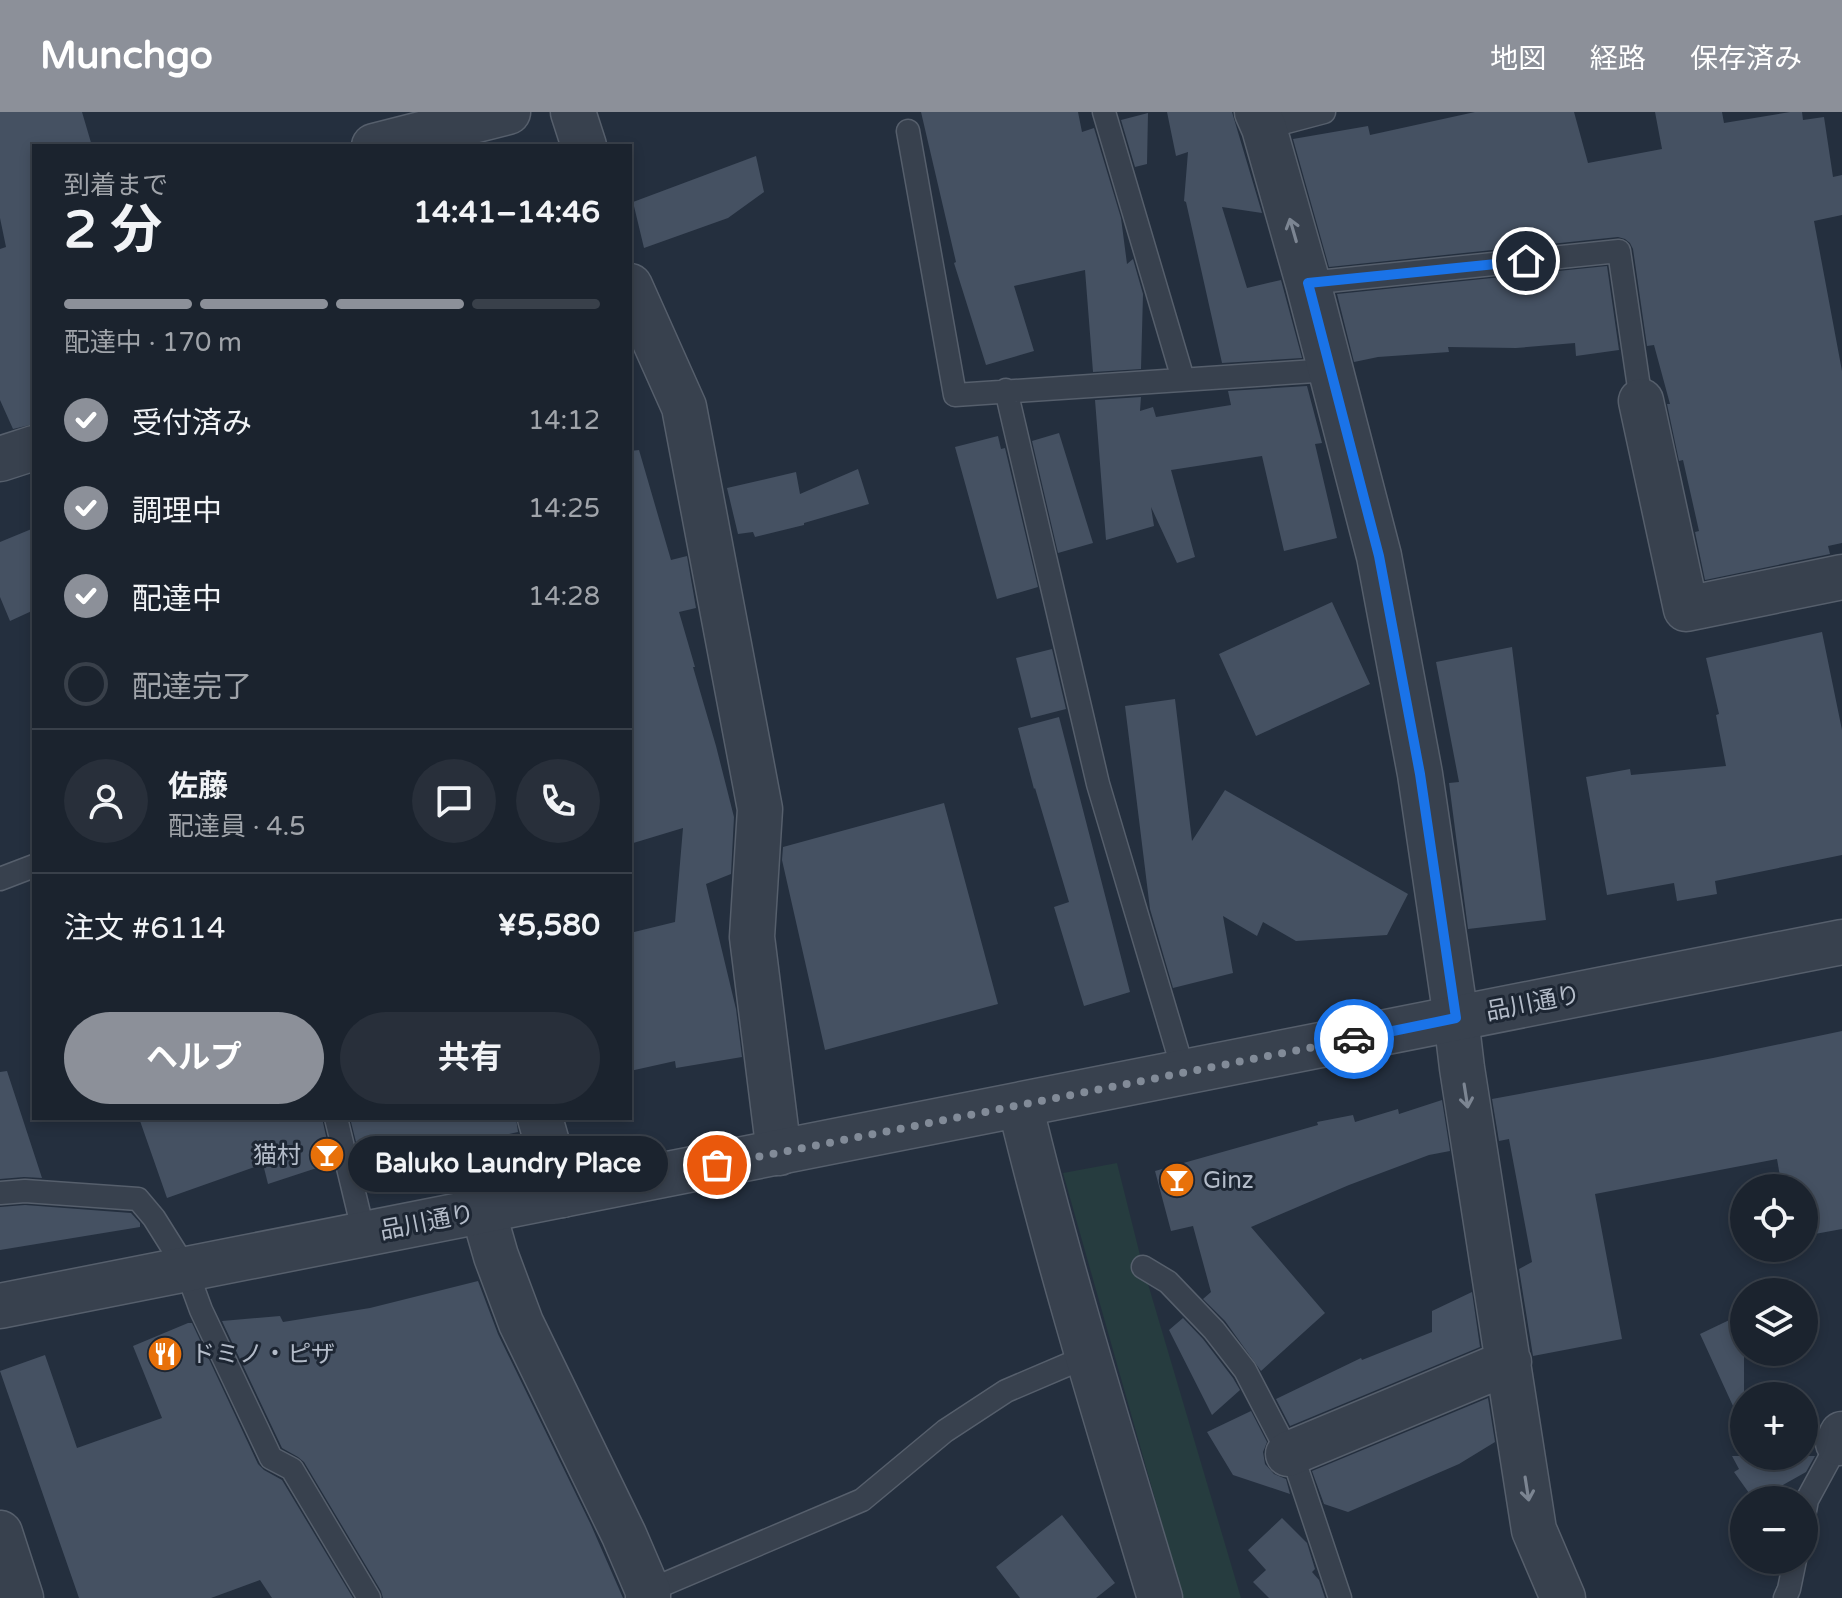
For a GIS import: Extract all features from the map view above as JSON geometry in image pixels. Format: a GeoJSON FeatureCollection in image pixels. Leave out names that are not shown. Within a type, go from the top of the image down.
{"type":"FeatureCollection","features":[{"type":"Feature","properties":{"kind":"street"},"geometry":{"type":"LineString","coordinates":[[382,144],[508,112]]}},
{"type":"Feature","properties":{"kind":"street"},"geometry":{"type":"LineString","coordinates":[[573,112],[583,144]]}},
{"type":"Feature","properties":{"kind":"street"},"geometry":{"type":"LineString","coordinates":[[1261,120],[1308,283],[1379,556],[1420,774],[1534,1530],[1563,1598]]}},
{"type":"Feature","properties":{"kind":"street"},"geometry":{"type":"LineString","coordinates":[[632,290],[684,407],[760,809],[752,937],[779,1153]]}},
{"type":"Feature","properties":{"kind":"street"},"geometry":{"type":"LineString","coordinates":[[1641,401],[1686,609],[1842,577]]}},
{"type":"Feature","properties":{"kind":"street"},"geometry":{"type":"LineString","coordinates":[[0,459],[32,449]]}},
{"type":"Feature","properties":{"kind":"street","name":"品川通り"},"geometry":{"type":"LineString","coordinates":[[0,1306],[1842,942]]}},
{"type":"Feature","properties":{"kind":"street"},"geometry":{"type":"LineString","coordinates":[[1020,1105],[1088,1356],[1160,1598]]}},
{"type":"Feature","properties":{"kind":"street"},"geometry":{"type":"LineString","coordinates":[[541,1120],[562,1195]]}},
{"type":"Feature","properties":{"kind":"street"},"geometry":{"type":"LineString","coordinates":[[483,1211],[521,1323],[624,1535],[648,1595]]}},
{"type":"Feature","properties":{"kind":"street"},"geometry":{"type":"LineString","coordinates":[[1288,1454],[1509,1362]]}},
{"type":"Feature","properties":{"kind":"street"},"geometry":{"type":"LineString","coordinates":[[0,1533],[21,1598]]}},
{"type":"Feature","properties":{"kind":"lane"},"geometry":{"type":"LineString","coordinates":[[1104,112],[1183,379]]}},
{"type":"Feature","properties":{"kind":"lane"},"geometry":{"type":"LineString","coordinates":[[1261,120],[1324,112]]}},
{"type":"Feature","properties":{"kind":"lane"},"geometry":{"type":"LineString","coordinates":[[908,131],[955,395],[1330,370]]}},
{"type":"Feature","properties":{"kind":"lane"},"geometry":{"type":"LineString","coordinates":[[1308,283],[1619,251],[1641,401]]}},
{"type":"Feature","properties":{"kind":"lane"},"geometry":{"type":"LineString","coordinates":[[1006,390],[1098,784],[1184,1073]]}},
{"type":"Feature","properties":{"kind":"lane"},"geometry":{"type":"LineString","coordinates":[[0,879],[32,867]]}},
{"type":"Feature","properties":{"kind":"lane"},"geometry":{"type":"LineString","coordinates":[[336,1120],[364,1234]]}},
{"type":"Feature","properties":{"kind":"lane"},"geometry":{"type":"LineString","coordinates":[[0,1193],[25,1191],[138,1199],[154,1218],[186,1269],[201,1310],[271,1458],[292,1469],[369,1598]]}},
{"type":"Feature","properties":{"kind":"lane"},"geometry":{"type":"LineString","coordinates":[[1143,1267],[1168,1282],[1214,1330],[1245,1370],[1298,1472],[1340,1598]]}},
{"type":"Feature","properties":{"kind":"lane"},"geometry":{"type":"LineString","coordinates":[[648,1595],[862,1500],[945,1431],[1006,1391],[1088,1356]]}},
{"type":"Feature","properties":{"kind":"lane"},"geometry":{"type":"LineString","coordinates":[[1814,1486],[1840,1438]]}},
{"type":"Feature","properties":{"kind":"lane"},"geometry":{"type":"LineString","coordinates":[[1785,1598],[1792,1574]]}},
{"type":"Feature","properties":{"kind":"green space"},"geometry":{"type":"Polygon","coordinates":[[[1117,1163],[1143,1267],[1241,1598],[1183,1598],[1063,1173],[1117,1163]]]}},
{"type":"Feature","properties":{"kind":"building"},"geometry":{"type":"Polygon","coordinates":[[[0,112],[82,112],[91,144],[32,144],[32,424],[13,429],[0,400],[0,249],[6,247],[0,218],[0,112]]]}},
{"type":"Feature","properties":{"kind":"building"},"geometry":{"type":"Polygon","coordinates":[[[921,112],[1078,112],[1082,132],[1094,128],[1121,218],[1127,264],[1133,259],[1143,294],[1141,369],[1093,372],[1085,270],[1014,286],[1034,351],[986,365],[954,263],[921,112]]]}},
{"type":"Feature","properties":{"kind":"building"},"geometry":{"type":"Polygon","coordinates":[[[1167,112],[1232,112],[1262,213],[1222,207],[1247,288],[1281,280],[1302,358],[1222,363],[1184,201],[1188,152],[1176,156],[1167,112]]]}},
{"type":"Feature","properties":{"kind":"building"},"geometry":{"type":"Polygon","coordinates":[[[1475,112],[1574,112],[1588,163],[1662,149],[1655,112],[1722,112],[1724,123],[1790,112],[1802,112],[1803,120],[1824,117],[1833,177],[1842,175],[1842,215],[1814,221],[1842,371],[1842,543],[1828,546],[1830,554],[1705,580],[1695,532],[1699,531],[1683,460],[1679,461],[1667,404],[1670,404],[1654,345],[1647,346],[1633,249],[1625,239],[1618,237],[1329,267],[1293,139],[1368,126],[1370,135],[1475,112]]]}},
{"type":"Feature","properties":{"kind":"building"},"geometry":{"type":"Polygon","coordinates":[[[1148,113],[1147,164],[1135,167],[1121,120],[1148,113]]]}},
{"type":"Feature","properties":{"kind":"building"},"geometry":{"type":"Polygon","coordinates":[[[756,156],[764,192],[728,218],[644,248],[633,202],[756,156]]]}},
{"type":"Feature","properties":{"kind":"building"},"geometry":{"type":"Polygon","coordinates":[[[1607,266],[1619,350],[1576,356],[1575,343],[1516,348],[1448,347],[1449,352],[1378,357],[1354,362],[1337,294],[1607,266]]]}},
{"type":"Feature","properties":{"kind":"building"},"geometry":{"type":"Polygon","coordinates":[[[1307,386],[1322,443],[1315,444],[1337,538],[1284,551],[1262,456],[1171,470],[1195,557],[1177,563],[1151,507],[1154,526],[1106,540],[1095,400],[1141,397],[1140,411],[1153,407],[1156,417],[1231,405],[1228,391],[1307,386]]]}},
{"type":"Feature","properties":{"kind":"building"},"geometry":{"type":"Polygon","coordinates":[[[1059,433],[1093,543],[1058,553],[1032,441],[1059,433]]]}},
{"type":"Feature","properties":{"kind":"building"},"geometry":{"type":"Polygon","coordinates":[[[998,436],[1001,449],[1005,448],[1038,587],[997,599],[955,447],[998,436]]]}},
{"type":"Feature","properties":{"kind":"building"},"geometry":{"type":"Polygon","coordinates":[[[639,450],[671,560],[687,556],[696,608],[679,612],[734,817],[731,874],[706,884],[736,1009],[742,1057],[676,1068],[675,1061],[632,1071],[632,933],[675,922],[683,828],[632,843],[632,451],[639,450]]]}},
{"type":"Feature","properties":{"kind":"building"},"geometry":{"type":"Polygon","coordinates":[[[858,469],[869,504],[755,537],[753,532],[738,534],[727,488],[796,472],[800,494],[858,469]]]}},
{"type":"Feature","properties":{"kind":"building"},"geometry":{"type":"Polygon","coordinates":[[[32,529],[32,611],[10,621],[0,597],[0,542],[32,529]]]}},
{"type":"Feature","properties":{"kind":"building"},"geometry":{"type":"Polygon","coordinates":[[[1332,602],[1370,684],[1256,736],[1219,654],[1332,602]]]}},
{"type":"Feature","properties":{"kind":"building"},"geometry":{"type":"Polygon","coordinates":[[[1822,632],[1842,730],[1842,855],[1715,881],[1717,894],[1677,901],[1674,883],[1607,895],[1586,777],[1630,769],[1631,775],[1726,766],[1716,715],[1719,714],[1706,658],[1822,632]]]}},
{"type":"Feature","properties":{"kind":"building"},"geometry":{"type":"Polygon","coordinates":[[[1512,647],[1546,920],[1468,929],[1449,783],[1459,782],[1436,662],[1512,647]]]}},
{"type":"Feature","properties":{"kind":"building"},"geometry":{"type":"Polygon","coordinates":[[[1052,649],[1066,709],[1031,718],[1016,658],[1052,649]]]}},
{"type":"Feature","properties":{"kind":"building"},"geometry":{"type":"Polygon","coordinates":[[[1175,699],[1192,841],[1225,790],[1408,894],[1387,935],[1296,941],[1263,922],[1257,936],[1223,916],[1233,973],[1173,988],[1150,909],[1125,706],[1175,699]]]}},
{"type":"Feature","properties":{"kind":"building"},"geometry":{"type":"Polygon","coordinates":[[[1059,717],[1130,992],[1084,1006],[1054,907],[1069,902],[1018,728],[1059,717]]]}},
{"type":"Feature","properties":{"kind":"building"},"geometry":{"type":"Polygon","coordinates":[[[944,803],[998,1004],[825,1050],[782,860],[783,847],[944,803]]]}},
{"type":"Feature","properties":{"kind":"building"},"geometry":{"type":"Polygon","coordinates":[[[1842,1031],[1842,1229],[1818,1233],[1818,1174],[1780,1174],[1777,1159],[1595,1194],[1622,1339],[1533,1356],[1519,1269],[1532,1262],[1509,1139],[1499,1141],[1492,1099],[1842,1031]]]}},
{"type":"Feature","properties":{"kind":"building"},"geometry":{"type":"Polygon","coordinates":[[[7,1071],[42,1178],[0,1179],[0,1072],[7,1071]]]}},
{"type":"Feature","properties":{"kind":"building"},"geometry":{"type":"Polygon","coordinates":[[[1442,1100],[1450,1151],[1429,1155],[1349,1185],[1251,1227],[1325,1313],[1261,1371],[1225,1321],[1203,1299],[1211,1292],[1193,1226],[1171,1231],[1155,1171],[1318,1125],[1317,1122],[1353,1115],[1355,1122],[1398,1109],[1399,1114],[1442,1100]]]}},
{"type":"Feature","properties":{"kind":"building"},"geometry":{"type":"Polygon","coordinates":[[[140,1120],[322,1120],[332,1163],[268,1184],[263,1164],[167,1198],[140,1120]]]}},
{"type":"Feature","properties":{"kind":"building"},"geometry":{"type":"Polygon","coordinates":[[[350,1120],[516,1120],[518,1132],[369,1166],[366,1152],[359,1154],[350,1120]]]}},
{"type":"Feature","properties":{"kind":"building"},"geometry":{"type":"Polygon","coordinates":[[[25,1205],[131,1213],[140,1227],[0,1250],[0,1207],[25,1205]]]}},
{"type":"Feature","properties":{"kind":"building"},"geometry":{"type":"Polygon","coordinates":[[[478,1281],[498,1334],[623,1598],[383,1598],[304,1462],[282,1448],[222,1321],[280,1316],[283,1322],[370,1308],[478,1281]]]}},
{"type":"Feature","properties":{"kind":"building"},"geometry":{"type":"Polygon","coordinates":[[[1472,1292],[1480,1347],[1290,1426],[1276,1399],[1361,1358],[1432,1332],[1432,1311],[1472,1292]]]}},
{"type":"Feature","properties":{"kind":"building"},"geometry":{"type":"Polygon","coordinates":[[[1183,1318],[1203,1339],[1240,1390],[1212,1415],[1169,1330],[1183,1318]]]}},
{"type":"Feature","properties":{"kind":"building"},"geometry":{"type":"Polygon","coordinates":[[[1730,1320],[1730,1366],[1744,1366],[1744,1382],[1730,1382],[1730,1399],[1700,1334],[1730,1320]]]}},
{"type":"Feature","properties":{"kind":"building"},"geometry":{"type":"Polygon","coordinates":[[[192,1323],[258,1464],[282,1480],[353,1598],[272,1598],[260,1580],[211,1598],[79,1598],[0,1371],[45,1355],[77,1448],[162,1418],[133,1346],[192,1323]]]}},
{"type":"Feature","properties":{"kind":"building"},"geometry":{"type":"Polygon","coordinates":[[[1488,1398],[1495,1442],[1459,1464],[1348,1512],[1324,1504],[1312,1471],[1488,1398]]]}},
{"type":"Feature","properties":{"kind":"building"},"geometry":{"type":"Polygon","coordinates":[[[1251,1411],[1267,1442],[1263,1452],[1265,1464],[1274,1474],[1286,1479],[1290,1494],[1233,1475],[1207,1432],[1251,1411]]]}},
{"type":"Feature","properties":{"kind":"building"},"geometry":{"type":"Polygon","coordinates":[[[1807,1470],[1781,1486],[1744,1486],[1734,1472],[1807,1470]]]}},
{"type":"Feature","properties":{"kind":"building"},"geometry":{"type":"Polygon","coordinates":[[[1062,1515],[1115,1583],[1096,1598],[1020,1598],[996,1567],[1062,1515]]]}},
{"type":"Feature","properties":{"kind":"building"},"geometry":{"type":"Polygon","coordinates":[[[1282,1518],[1307,1543],[1315,1569],[1312,1572],[1319,1580],[1325,1598],[1269,1598],[1253,1582],[1266,1570],[1248,1550],[1282,1518]]]}},
{"type":"Feature","properties":{"kind":"way so far"},"geometry":{"type":"LineString","coordinates":[[717,1165],[1354,1039]]}},
{"type":"Feature","properties":{"kind":"place","name":"猫村"},"geometry":{"type":"Point","coordinates":[327,1155]}},
{"type":"Feature","properties":{"kind":"place","name":"Baluko Laundry Place"},"geometry":{"type":"Point","coordinates":[717,1165]}},
{"type":"Feature","properties":{"kind":"place","name":"Ginz"},"geometry":{"type":"Point","coordinates":[1177,1180]}},
{"type":"Feature","properties":{"kind":"place","name":"ドミノ・ピザ"},"geometry":{"type":"Point","coordinates":[165,1354]}},
{"type":"Feature","properties":{"kind":"route"},"geometry":{"type":"LineString","coordinates":[[1354,1039],[1456,1018],[1420,774],[1379,556],[1308,283],[1526,261]]}}]}
